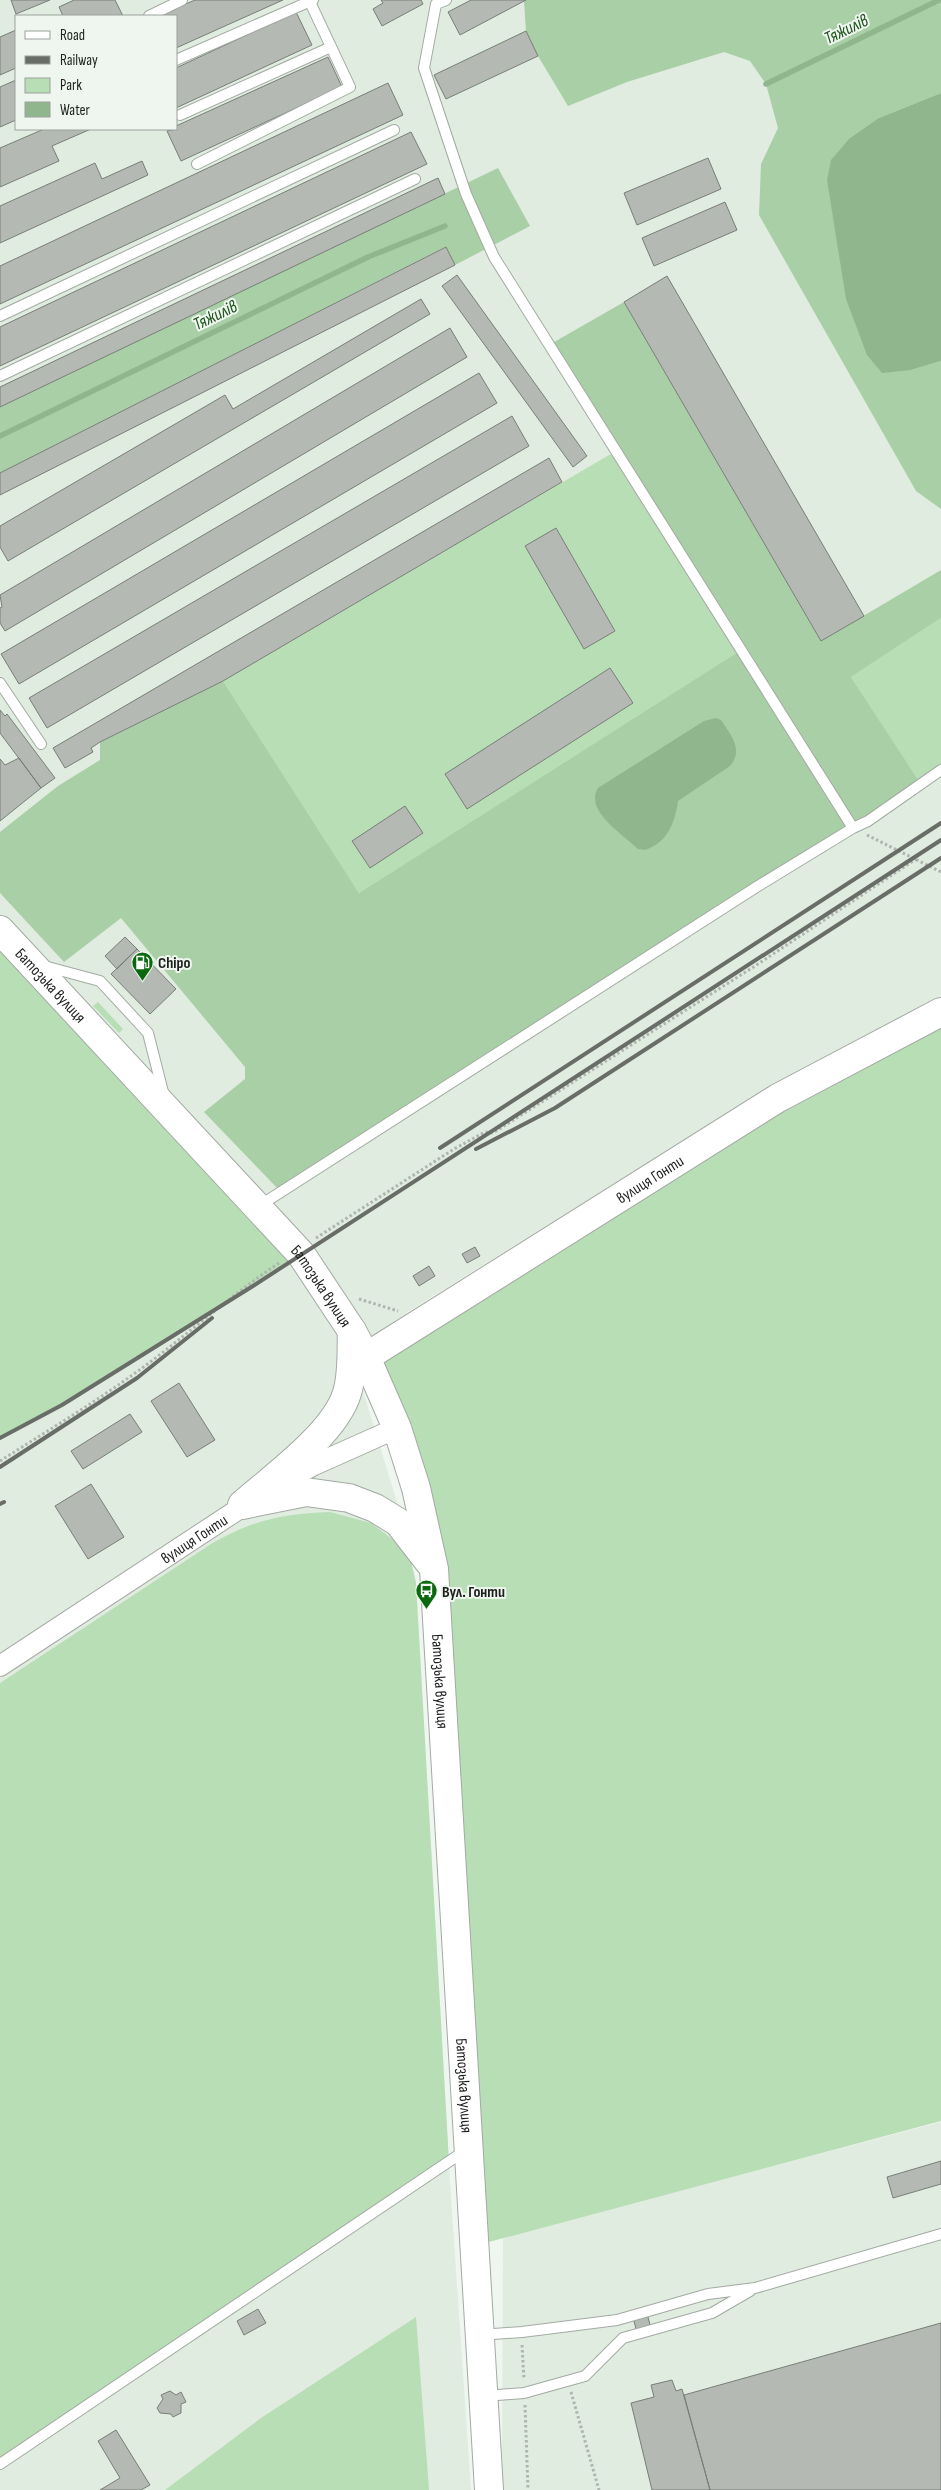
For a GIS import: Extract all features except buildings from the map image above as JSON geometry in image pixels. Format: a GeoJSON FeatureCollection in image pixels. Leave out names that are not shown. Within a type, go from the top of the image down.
{"type":"FeatureCollection","features":[{"type":"Feature","properties":{"kind":"street","name":"Батозька вулиця"},"geometry":{"type":"LineString","coordinates":[[0,930],[298,1250],[352,1331],[366,1357],[397,1428],[416,1488],[434,1569],[489,2490]]}},
{"type":"Feature","properties":{"kind":"street","name":"вулиця Гонти"},"geometry":{"type":"LineString","coordinates":[[366,1357],[778,1098],[941,1012]]}},
{"type":"Feature","properties":{"kind":"street"},"geometry":{"type":"LineString","coordinates":[[242,1505],[312,1442],[332,1422],[342,1408],[348,1391],[352,1331]]}},
{"type":"Feature","properties":{"kind":"street","name":"вулиця Гонти"},"geometry":{"type":"LineString","coordinates":[[0,1666],[242,1505],[314,1465],[397,1428]]}},
{"type":"Feature","properties":{"kind":"street"},"geometry":{"type":"LineString","coordinates":[[242,1505],[306,1492],[349,1498],[375,1508],[398,1522],[434,1569]]}},
{"type":"Feature","properties":{"kind":"lane"},"geometry":{"type":"LineString","coordinates":[[151,15],[182,0]]}},
{"type":"Feature","properties":{"kind":"lane"},"geometry":{"type":"LineString","coordinates":[[178,59],[311,0],[350,87],[197,164]]}},
{"type":"Feature","properties":{"kind":"lane"},"geometry":{"type":"LineString","coordinates":[[439,2],[424,68],[466,194],[494,257],[853,828]]}},
{"type":"Feature","properties":{"kind":"lane"},"geometry":{"type":"LineString","coordinates":[[180,115],[331,46]]}},
{"type":"Feature","properties":{"kind":"lane"},"geometry":{"type":"LineString","coordinates":[[0,316],[394,130]]}},
{"type":"Feature","properties":{"kind":"lane"},"geometry":{"type":"LineString","coordinates":[[0,376],[415,179]]}},
{"type":"Feature","properties":{"kind":"lane"},"geometry":{"type":"LineString","coordinates":[[0,683],[41,744]]}},
{"type":"Feature","properties":{"kind":"lane"},"geometry":{"type":"LineString","coordinates":[[259,1207],[758,886],[853,828],[868,821],[941,770]]}},
{"type":"Feature","properties":{"kind":"lane"},"geometry":{"type":"LineString","coordinates":[[30,962],[100,982],[148,1033],[167,1109]]}},
{"type":"Feature","properties":{"kind":"lane"},"geometry":{"type":"LineString","coordinates":[[0,2464],[469,2148]]}},
{"type":"Feature","properties":{"kind":"lane"},"geometry":{"type":"LineString","coordinates":[[480,2334],[522,2332],[617,2320],[708,2294],[755,2288],[941,2234]]}},
{"type":"Feature","properties":{"kind":"lane"},"geometry":{"type":"LineString","coordinates":[[483,2396],[524,2393],[585,2376],[622,2338],[712,2313],[755,2288]]}},
{"type":"Feature","properties":{"kind":"lane"},"geometry":{"type":"LineString","coordinates":[[617,2320],[622,2338]]}},
{"type":"Feature","properties":{"kind":"path"},"geometry":{"type":"LineString","coordinates":[[853,828],[941,872]]}},
{"type":"Feature","properties":{"kind":"path"},"geometry":{"type":"LineString","coordinates":[[0,1461],[130,1376],[212,1316],[247,1284],[298,1250],[454,1149],[485,1132],[493,1133],[573,1083],[916,859]]}},
{"type":"Feature","properties":{"kind":"path"},"geometry":{"type":"LineString","coordinates":[[522,2332],[528,2490]]}},
{"type":"Feature","properties":{"kind":"path"},"geometry":{"type":"LineString","coordinates":[[568,2381],[599,2490]]}},
{"type":"Feature","properties":{"kind":"shaded area"},"geometry":{"type":"Polygon","coordinates":[[[0,0],[941,0],[941,996],[764,1090],[406,1313],[351,1352],[401,1515],[416,1583],[450,2182],[471,2490],[0,2490],[0,1438],[62,1405],[131,1362],[298,1250],[0,930],[0,0]]]}},
{"type":"Feature","properties":{"kind":"shaded area"},"geometry":{"type":"Polygon","coordinates":[[[941,0],[941,93],[879,118],[911,370],[941,361],[941,509],[916,491],[759,215],[761,164],[778,128],[766,84],[750,61],[724,52],[627,82],[568,106],[538,56],[526,31],[524,1],[941,0]]]}},
{"type":"Feature","properties":{"kind":"shaded area"},"geometry":{"type":"Polygon","coordinates":[[[498,168],[530,226],[455,265],[445,247],[0,473],[0,407],[498,168]]]}},
{"type":"Feature","properties":{"kind":"shaded area"},"geometry":{"type":"Polygon","coordinates":[[[624,302],[821,641],[941,570],[941,618],[851,677],[921,784],[281,1192],[204,1112],[245,1079],[245,1067],[121,918],[64,962],[0,893],[0,832],[58,786],[100,760],[100,742],[223,681],[359,893],[741,650],[549,345],[624,302]]]}},
{"type":"Feature","properties":{"kind":"shaded area"},"geometry":{"type":"Polygon","coordinates":[[[941,2122],[941,2490],[502,2490],[503,2237],[941,2122]]]}},
{"type":"Feature","properties":{"kind":"green space"},"geometry":{"type":"Polygon","coordinates":[[[616,451],[741,650],[359,893],[223,681],[616,451]]]}},
{"type":"Feature","properties":{"kind":"green space"},"geometry":{"type":"Polygon","coordinates":[[[941,618],[941,770],[921,784],[851,677],[941,618]]]}},
{"type":"Feature","properties":{"kind":"green space"},"geometry":{"type":"Polygon","coordinates":[[[0,930],[301,1254],[62,1405],[0,1438],[0,930]]]}},
{"type":"Feature","properties":{"kind":"green space"},"geometry":{"type":"Polygon","coordinates":[[[98,1002],[123,1029],[119,1033],[93,1006],[98,1002]]]}},
{"type":"Feature","properties":{"kind":"green space"},"geometry":{"type":"Polygon","coordinates":[[[941,1012],[941,2121],[474,2246],[434,1569],[366,1357],[941,1012]]]}},
{"type":"Feature","properties":{"kind":"green space"},"geometry":{"type":"Polygon","coordinates":[[[330,1512],[371,1523],[409,1552],[416,1583],[449,2162],[0,2464],[0,1683],[226,1536],[240,1529],[268,1520],[297,1514],[330,1512]]]}},
{"type":"Feature","properties":{"kind":"green space"},"geometry":{"type":"Polygon","coordinates":[[[416,2317],[429,2490],[165,2490],[261,2418],[416,2317]]]}},
{"type":"Feature","properties":{"kind":"water"},"geometry":{"type":"Polygon","coordinates":[[[941,93],[941,361],[911,370],[882,373],[867,355],[846,299],[827,180],[831,160],[849,139],[879,118],[941,93]]]}},
{"type":"Feature","properties":{"kind":"water"},"geometry":{"type":"Polygon","coordinates":[[[716,718],[721,720],[729,731],[736,748],[734,760],[730,766],[678,801],[675,817],[669,831],[659,842],[645,850],[638,849],[615,829],[601,813],[596,805],[595,797],[598,788],[704,721],[716,718]]]}},
{"type":"Feature","properties":{"kind":"waterway","name":"Тяжилів"},"geometry":{"type":"LineString","coordinates":[[766,84],[939,0]]}},
{"type":"Feature","properties":{"kind":"waterway","name":"Тяжилів"},"geometry":{"type":"LineString","coordinates":[[0,436],[368,257],[445,226]]}},
{"type":"Feature","properties":{"kind":"railway"},"geometry":{"type":"LineString","coordinates":[[440,1148],[941,823]]}},
{"type":"Feature","properties":{"kind":"railway"},"geometry":{"type":"LineString","coordinates":[[0,1438],[62,1405],[253,1286],[941,840]]}},
{"type":"Feature","properties":{"kind":"railway"},"geometry":{"type":"LineString","coordinates":[[476,1149],[555,1108],[941,858]]}},
{"type":"Feature","properties":{"kind":"railway"},"geometry":{"type":"LineString","coordinates":[[0,1467],[137,1378],[212,1318]]}},
{"type":"Feature","properties":{"kind":"railway"},"geometry":{"type":"LineString","coordinates":[[0,1504],[4,1502]]}},
{"type":"Feature","properties":{"kind":"place","name":"Chipo"},"geometry":{"type":"Point","coordinates":[142,981]}},
{"type":"Feature","properties":{"kind":"place","name":"Вул. Гонти"},"geometry":{"type":"Point","coordinates":[426,1610]}}]}
